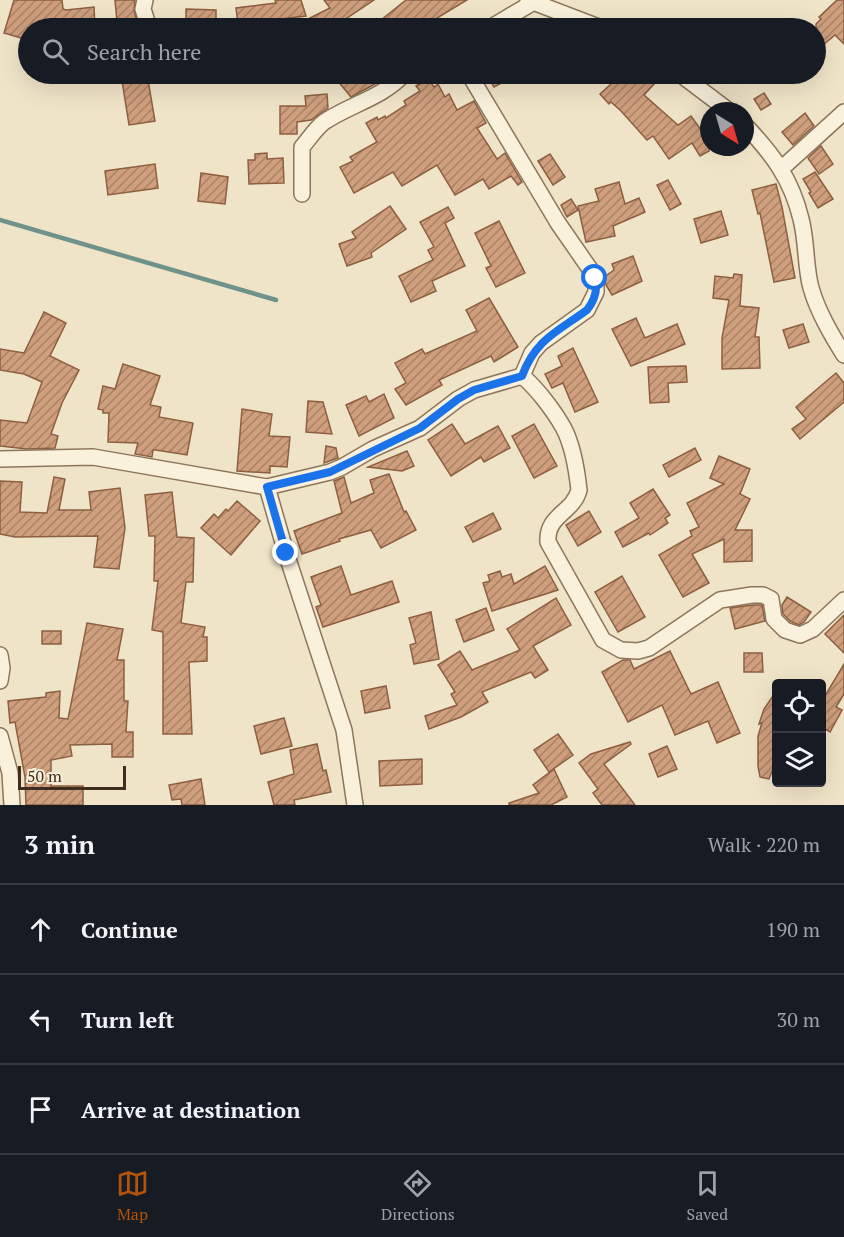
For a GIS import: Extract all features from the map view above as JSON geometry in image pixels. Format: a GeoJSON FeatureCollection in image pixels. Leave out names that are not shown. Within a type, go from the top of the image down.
{"type":"FeatureCollection","features":[{"type":"Feature","properties":{"kind":"street"},"geometry":{"type":"LineString","coordinates":[[145,0],[143,9],[146,18]]}},
{"type":"Feature","properties":{"kind":"street"},"geometry":{"type":"LineString","coordinates":[[505,18],[530,1],[575,18]]}},
{"type":"Feature","properties":{"kind":"street"},"geometry":{"type":"LineString","coordinates":[[302,194],[302,147],[323,123],[373,98],[394,84]]}},
{"type":"Feature","properties":{"kind":"street"},"geometry":{"type":"LineString","coordinates":[[475,84],[558,223],[592,272],[596,284],[596,292],[587,310],[541,343],[532,353],[522,376]]}},
{"type":"Feature","properties":{"kind":"street"},"geometry":{"type":"LineString","coordinates":[[693,84],[717,102]]}},
{"type":"Feature","properties":{"kind":"street"},"geometry":{"type":"LineString","coordinates":[[781,170],[844,112]]}},
{"type":"Feature","properties":{"kind":"street"},"geometry":{"type":"LineString","coordinates":[[754,135],[772,155],[781,170],[801,220],[811,288],[827,327],[844,355]]}},
{"type":"Feature","properties":{"kind":"street"},"geometry":{"type":"LineString","coordinates":[[0,459],[93,457],[267,487],[330,472],[420,428],[458,399],[474,390],[522,376]]}},
{"type":"Feature","properties":{"kind":"street"},"geometry":{"type":"LineString","coordinates":[[522,376],[564,427],[579,490],[578,497],[551,523],[547,534],[548,542],[603,640],[621,650],[638,651],[649,648],[720,600],[752,595],[763,595],[771,599],[774,619],[785,630],[800,635],[813,629],[844,600]]}},
{"type":"Feature","properties":{"kind":"street"},"geometry":{"type":"LineString","coordinates":[[267,487],[344,730],[356,805]]}},
{"type":"Feature","properties":{"kind":"street"},"geometry":{"type":"LineString","coordinates":[[0,655],[2,668],[0,681]]}},
{"type":"Feature","properties":{"kind":"street"},"geometry":{"type":"LineString","coordinates":[[0,736],[10,773],[12,805]]}},
{"type":"Feature","properties":{"kind":"building"},"geometry":{"type":"Polygon","coordinates":[[[14,0],[62,0],[63,9],[66,10],[94,7],[95,18],[18,18],[18,37],[4,33],[14,0]]]}},
{"type":"Feature","properties":{"kind":"building"},"geometry":{"type":"Polygon","coordinates":[[[115,0],[135,0],[136,18],[117,18],[115,0]]]}},
{"type":"Feature","properties":{"kind":"building"},"geometry":{"type":"Polygon","coordinates":[[[275,0],[301,0],[306,16],[237,18],[236,8],[276,3],[275,0]]]}},
{"type":"Feature","properties":{"kind":"building"},"geometry":{"type":"Polygon","coordinates":[[[324,0],[374,0],[347,18],[310,18],[330,8],[324,0]]]}},
{"type":"Feature","properties":{"kind":"building"},"geometry":{"type":"Polygon","coordinates":[[[406,0],[467,0],[437,18],[384,18],[406,0]]]}},
{"type":"Feature","properties":{"kind":"building"},"geometry":{"type":"Polygon","coordinates":[[[837,0],[844,0],[844,44],[835,35],[826,43],[826,18],[819,17],[837,0]]]}},
{"type":"Feature","properties":{"kind":"building"},"geometry":{"type":"Polygon","coordinates":[[[186,9],[216,10],[216,18],[186,18],[186,9]]]}},
{"type":"Feature","properties":{"kind":"building"},"geometry":{"type":"Polygon","coordinates":[[[123,84],[149,84],[155,121],[129,125],[123,84]]]}},
{"type":"Feature","properties":{"kind":"building"},"geometry":{"type":"Polygon","coordinates":[[[340,84],[375,84],[351,97],[340,84]]]}},
{"type":"Feature","properties":{"kind":"building"},"geometry":{"type":"Polygon","coordinates":[[[432,84],[434,87],[438,84],[445,97],[449,94],[457,110],[474,101],[486,123],[477,128],[497,159],[505,153],[522,182],[518,185],[511,176],[489,189],[483,179],[455,195],[437,165],[402,186],[393,172],[354,193],[340,167],[353,161],[350,157],[377,142],[366,123],[377,117],[378,120],[385,116],[386,118],[406,105],[404,101],[420,91],[416,86],[432,84]]]}},
{"type":"Feature","properties":{"kind":"building"},"geometry":{"type":"Polygon","coordinates":[[[611,84],[654,84],[644,95],[678,125],[691,116],[700,128],[700,156],[692,143],[669,159],[653,136],[647,140],[621,111],[611,102],[609,104],[600,94],[611,84]]]}},
{"type":"Feature","properties":{"kind":"building"},"geometry":{"type":"Polygon","coordinates":[[[764,93],[771,104],[761,110],[754,99],[764,93]]]}},
{"type":"Feature","properties":{"kind":"building"},"geometry":{"type":"Polygon","coordinates":[[[327,94],[328,108],[311,120],[297,122],[297,134],[280,134],[280,106],[306,106],[305,96],[327,94]]]}},
{"type":"Feature","properties":{"kind":"building"},"geometry":{"type":"Polygon","coordinates":[[[805,113],[814,126],[793,145],[782,132],[805,113]]]}},
{"type":"Feature","properties":{"kind":"building"},"geometry":{"type":"Polygon","coordinates":[[[821,146],[833,164],[819,174],[808,158],[821,146]]]}},
{"type":"Feature","properties":{"kind":"building"},"geometry":{"type":"Polygon","coordinates":[[[267,153],[267,159],[283,158],[284,183],[249,184],[248,160],[255,160],[255,154],[267,153]]]}},
{"type":"Feature","properties":{"kind":"building"},"geometry":{"type":"Polygon","coordinates":[[[550,154],[565,177],[553,185],[538,161],[550,154]]]}},
{"type":"Feature","properties":{"kind":"building"},"geometry":{"type":"Polygon","coordinates":[[[155,164],[158,188],[108,195],[105,171],[155,164]]]}},
{"type":"Feature","properties":{"kind":"building"},"geometry":{"type":"Polygon","coordinates":[[[815,172],[833,199],[818,208],[803,179],[815,172]]]}},
{"type":"Feature","properties":{"kind":"building"},"geometry":{"type":"Polygon","coordinates":[[[201,173],[228,177],[225,204],[198,201],[201,173]]]}},
{"type":"Feature","properties":{"kind":"building"},"geometry":{"type":"Polygon","coordinates":[[[668,180],[681,204],[670,210],[657,185],[668,180]]]}},
{"type":"Feature","properties":{"kind":"building"},"geometry":{"type":"Polygon","coordinates":[[[619,182],[625,204],[639,198],[645,212],[613,226],[615,236],[586,242],[578,206],[599,201],[595,189],[619,182]]]}},
{"type":"Feature","properties":{"kind":"building"},"geometry":{"type":"Polygon","coordinates":[[[776,184],[795,278],[774,282],[760,213],[758,214],[752,190],[776,184]]]}},
{"type":"Feature","properties":{"kind":"building"},"geometry":{"type":"Polygon","coordinates":[[[571,199],[578,210],[567,217],[561,205],[571,199]]]}},
{"type":"Feature","properties":{"kind":"building"},"geometry":{"type":"Polygon","coordinates":[[[390,206],[406,229],[371,253],[372,257],[347,266],[339,244],[356,238],[352,232],[390,206]]]}},
{"type":"Feature","properties":{"kind":"building"},"geometry":{"type":"Polygon","coordinates":[[[448,207],[454,218],[445,223],[465,266],[432,281],[436,291],[411,302],[399,276],[433,260],[428,250],[434,247],[420,222],[448,207]]]}},
{"type":"Feature","properties":{"kind":"building"},"geometry":{"type":"Polygon","coordinates":[[[721,211],[728,235],[701,243],[694,219],[721,211]]]}},
{"type":"Feature","properties":{"kind":"building"},"geometry":{"type":"Polygon","coordinates":[[[499,221],[525,273],[496,287],[486,268],[491,266],[475,233],[499,221]]]}},
{"type":"Feature","properties":{"kind":"building"},"geometry":{"type":"Polygon","coordinates":[[[633,256],[642,281],[612,295],[604,277],[614,270],[612,264],[633,256]]]}},
{"type":"Feature","properties":{"kind":"building"},"geometry":{"type":"Polygon","coordinates":[[[734,274],[742,275],[740,306],[759,308],[755,337],[759,337],[760,368],[722,369],[722,338],[729,300],[713,298],[715,276],[733,278],[734,274]]]}},
{"type":"Feature","properties":{"kind":"building"},"geometry":{"type":"Polygon","coordinates":[[[489,298],[518,347],[494,362],[491,356],[439,380],[442,385],[406,405],[395,389],[406,383],[395,363],[422,349],[425,354],[477,331],[466,310],[489,298]]]}},
{"type":"Feature","properties":{"kind":"building"},"geometry":{"type":"Polygon","coordinates":[[[44,312],[66,323],[50,356],[79,370],[62,403],[51,434],[58,436],[55,448],[27,449],[0,446],[0,420],[27,423],[42,382],[24,374],[0,370],[0,349],[24,353],[44,312]]]}},
{"type":"Feature","properties":{"kind":"building"},"geometry":{"type":"Polygon","coordinates":[[[636,318],[645,338],[677,324],[685,344],[631,366],[612,329],[636,318]]]}},
{"type":"Feature","properties":{"kind":"building"},"geometry":{"type":"Polygon","coordinates":[[[803,324],[809,342],[789,348],[783,330],[803,324]]]}},
{"type":"Feature","properties":{"kind":"building"},"geometry":{"type":"Polygon","coordinates":[[[573,348],[598,402],[575,412],[563,383],[552,388],[545,374],[562,366],[558,356],[573,348]]]}},
{"type":"Feature","properties":{"kind":"building"},"geometry":{"type":"Polygon","coordinates":[[[123,364],[160,376],[150,405],[161,407],[159,417],[193,423],[187,455],[153,450],[152,457],[135,454],[138,443],[108,442],[109,413],[103,413],[103,410],[98,409],[103,386],[115,389],[123,364]]]}},
{"type":"Feature","properties":{"kind":"building"},"geometry":{"type":"Polygon","coordinates":[[[686,366],[687,382],[668,383],[669,402],[650,403],[648,367],[686,366]]]}},
{"type":"Feature","properties":{"kind":"building"},"geometry":{"type":"Polygon","coordinates":[[[836,373],[844,383],[844,402],[800,439],[792,429],[806,419],[796,407],[836,373]]]}},
{"type":"Feature","properties":{"kind":"building"},"geometry":{"type":"Polygon","coordinates":[[[384,394],[394,418],[359,436],[346,405],[366,396],[369,402],[384,394]]]}},
{"type":"Feature","properties":{"kind":"building"},"geometry":{"type":"Polygon","coordinates":[[[308,401],[323,402],[332,434],[306,432],[308,401]]]}},
{"type":"Feature","properties":{"kind":"building"},"geometry":{"type":"Polygon","coordinates":[[[242,409],[272,414],[269,436],[290,437],[287,467],[270,466],[270,473],[237,471],[242,409]]]}},
{"type":"Feature","properties":{"kind":"building"},"geometry":{"type":"Polygon","coordinates":[[[452,424],[465,444],[498,426],[510,448],[484,462],[481,457],[451,476],[428,440],[452,424]]]}},
{"type":"Feature","properties":{"kind":"building"},"geometry":{"type":"Polygon","coordinates":[[[534,424],[557,466],[534,478],[512,436],[534,424]]]}},
{"type":"Feature","properties":{"kind":"building"},"geometry":{"type":"Polygon","coordinates":[[[326,446],[336,448],[338,458],[324,463],[326,446]]]}},
{"type":"Feature","properties":{"kind":"building"},"geometry":{"type":"Polygon","coordinates":[[[695,448],[701,460],[669,477],[663,465],[695,448]]]}},
{"type":"Feature","properties":{"kind":"building"},"geometry":{"type":"Polygon","coordinates":[[[407,451],[414,466],[402,471],[368,467],[407,451]]]}},
{"type":"Feature","properties":{"kind":"building"},"geometry":{"type":"Polygon","coordinates":[[[719,456],[750,469],[740,494],[750,499],[735,530],[752,530],[752,561],[724,562],[724,539],[692,554],[709,583],[683,597],[659,555],[692,536],[690,531],[699,527],[687,503],[724,484],[710,478],[719,456]]]}},
{"type":"Feature","properties":{"kind":"building"},"geometry":{"type":"Polygon","coordinates":[[[389,474],[404,512],[406,511],[416,530],[381,548],[371,530],[339,539],[340,541],[302,554],[294,531],[342,513],[334,481],[344,477],[351,503],[374,493],[370,480],[389,474]]]}},
{"type":"Feature","properties":{"kind":"building"},"geometry":{"type":"Polygon","coordinates":[[[54,477],[65,479],[59,510],[91,510],[89,492],[120,488],[125,528],[119,569],[94,567],[98,536],[15,537],[0,534],[0,481],[22,482],[20,512],[47,513],[54,477]]]}},
{"type":"Feature","properties":{"kind":"building"},"geometry":{"type":"Polygon","coordinates":[[[653,489],[670,515],[665,518],[668,523],[650,535],[649,533],[623,547],[615,532],[639,518],[630,503],[653,489]]]}},
{"type":"Feature","properties":{"kind":"building"},"geometry":{"type":"Polygon","coordinates":[[[172,492],[177,537],[194,538],[193,582],[186,582],[181,623],[205,627],[203,637],[207,637],[207,661],[189,662],[192,734],[163,734],[163,632],[152,630],[158,581],[154,581],[155,536],[149,536],[145,495],[172,492]]]}},
{"type":"Feature","properties":{"kind":"building"},"geometry":{"type":"Polygon","coordinates":[[[237,501],[260,521],[231,555],[201,528],[214,514],[218,518],[237,501]]]}},
{"type":"Feature","properties":{"kind":"building"},"geometry":{"type":"Polygon","coordinates":[[[589,511],[601,532],[578,546],[566,525],[589,511]]]}},
{"type":"Feature","properties":{"kind":"building"},"geometry":{"type":"Polygon","coordinates":[[[493,513],[501,529],[473,542],[465,527],[493,513]]]}},
{"type":"Feature","properties":{"kind":"building"},"geometry":{"type":"Polygon","coordinates":[[[341,566],[351,595],[392,581],[399,602],[323,627],[316,607],[321,605],[311,577],[341,566]]]}},
{"type":"Feature","properties":{"kind":"building"},"geometry":{"type":"Polygon","coordinates":[[[545,566],[558,590],[492,611],[483,583],[490,581],[488,575],[500,571],[502,577],[511,574],[514,584],[545,566]]]}},
{"type":"Feature","properties":{"kind":"building"},"geometry":{"type":"Polygon","coordinates":[[[622,576],[645,617],[618,632],[595,592],[622,576]]]}},
{"type":"Feature","properties":{"kind":"building"},"geometry":{"type":"Polygon","coordinates":[[[787,597],[811,612],[799,625],[790,621],[783,614],[782,605],[787,597]]]}},
{"type":"Feature","properties":{"kind":"building"},"geometry":{"type":"Polygon","coordinates":[[[556,598],[571,625],[533,646],[548,670],[535,678],[531,672],[482,692],[488,702],[461,717],[429,729],[425,716],[457,705],[451,694],[455,692],[438,665],[460,651],[472,670],[520,650],[507,629],[556,598]]]}},
{"type":"Feature","properties":{"kind":"building"},"geometry":{"type":"Polygon","coordinates":[[[762,605],[765,621],[735,629],[730,608],[762,605]]]}},
{"type":"Feature","properties":{"kind":"building"},"geometry":{"type":"Polygon","coordinates":[[[486,608],[494,630],[464,642],[456,620],[486,608]]]}},
{"type":"Feature","properties":{"kind":"building"},"geometry":{"type":"Polygon","coordinates":[[[431,612],[439,659],[414,664],[410,645],[416,643],[409,618],[431,612]]]}},
{"type":"Feature","properties":{"kind":"building"},"geometry":{"type":"Polygon","coordinates":[[[844,615],[844,653],[825,634],[844,615]]]}},
{"type":"Feature","properties":{"kind":"building"},"geometry":{"type":"Polygon","coordinates":[[[87,623],[123,629],[117,660],[124,660],[124,701],[128,701],[126,732],[133,732],[133,757],[112,757],[112,744],[70,745],[72,756],[51,760],[51,786],[83,786],[83,805],[26,805],[25,777],[15,722],[10,723],[8,701],[46,697],[46,693],[60,691],[59,718],[68,719],[87,623]]]}},
{"type":"Feature","properties":{"kind":"building"},"geometry":{"type":"Polygon","coordinates":[[[42,631],[61,631],[61,644],[42,644],[42,631]]]}},
{"type":"Feature","properties":{"kind":"building"},"geometry":{"type":"Polygon","coordinates":[[[670,651],[691,694],[718,682],[740,733],[717,743],[708,721],[675,735],[662,705],[628,722],[602,672],[623,660],[630,660],[634,669],[670,651]]]}},
{"type":"Feature","properties":{"kind":"building"},"geometry":{"type":"Polygon","coordinates":[[[744,653],[762,653],[763,672],[744,672],[744,653]]]}},
{"type":"Feature","properties":{"kind":"building"},"geometry":{"type":"Polygon","coordinates":[[[844,664],[844,694],[836,707],[842,710],[830,732],[826,730],[826,694],[844,664]]]}},
{"type":"Feature","properties":{"kind":"building"},"geometry":{"type":"Polygon","coordinates":[[[386,686],[390,708],[365,713],[361,691],[386,686]]]}},
{"type":"Feature","properties":{"kind":"building"},"geometry":{"type":"Polygon","coordinates":[[[772,697],[772,772],[769,779],[760,777],[758,766],[758,736],[762,723],[759,724],[764,709],[772,697]]]}},
{"type":"Feature","properties":{"kind":"building"},"geometry":{"type":"Polygon","coordinates":[[[284,718],[292,746],[261,754],[254,726],[284,718]]]}},
{"type":"Feature","properties":{"kind":"building"},"geometry":{"type":"Polygon","coordinates":[[[558,734],[573,755],[549,772],[534,750],[558,734]]]}},
{"type":"Feature","properties":{"kind":"building"},"geometry":{"type":"Polygon","coordinates":[[[630,742],[631,744],[604,764],[635,805],[602,805],[593,793],[598,789],[579,763],[591,754],[630,742]]]}},
{"type":"Feature","properties":{"kind":"building"},"geometry":{"type":"Polygon","coordinates":[[[317,744],[331,792],[294,800],[295,805],[274,805],[268,782],[294,774],[290,750],[317,744]]]}},
{"type":"Feature","properties":{"kind":"building"},"geometry":{"type":"Polygon","coordinates":[[[667,746],[677,769],[658,777],[649,754],[667,746]]]}},
{"type":"Feature","properties":{"kind":"building"},"geometry":{"type":"Polygon","coordinates":[[[422,759],[422,784],[380,786],[379,761],[422,759]]]}},
{"type":"Feature","properties":{"kind":"building"},"geometry":{"type":"Polygon","coordinates":[[[554,769],[567,797],[551,805],[509,805],[509,803],[539,793],[533,785],[554,769]]]}},
{"type":"Feature","properties":{"kind":"building"},"geometry":{"type":"Polygon","coordinates":[[[201,779],[205,805],[182,805],[181,799],[172,800],[169,785],[201,779]]]}},
{"type":"Feature","properties":{"kind":"waterway"},"geometry":{"type":"LineString","coordinates":[[0,220],[276,300]]}},
{"type":"Feature","properties":{"kind":"route"},"geometry":{"type":"LineString","coordinates":[[286,553],[267,487],[342,467],[373,449],[420,428],[458,399],[474,390],[522,376],[532,353],[541,343],[591,305],[596,292],[595,278]]}}]}
